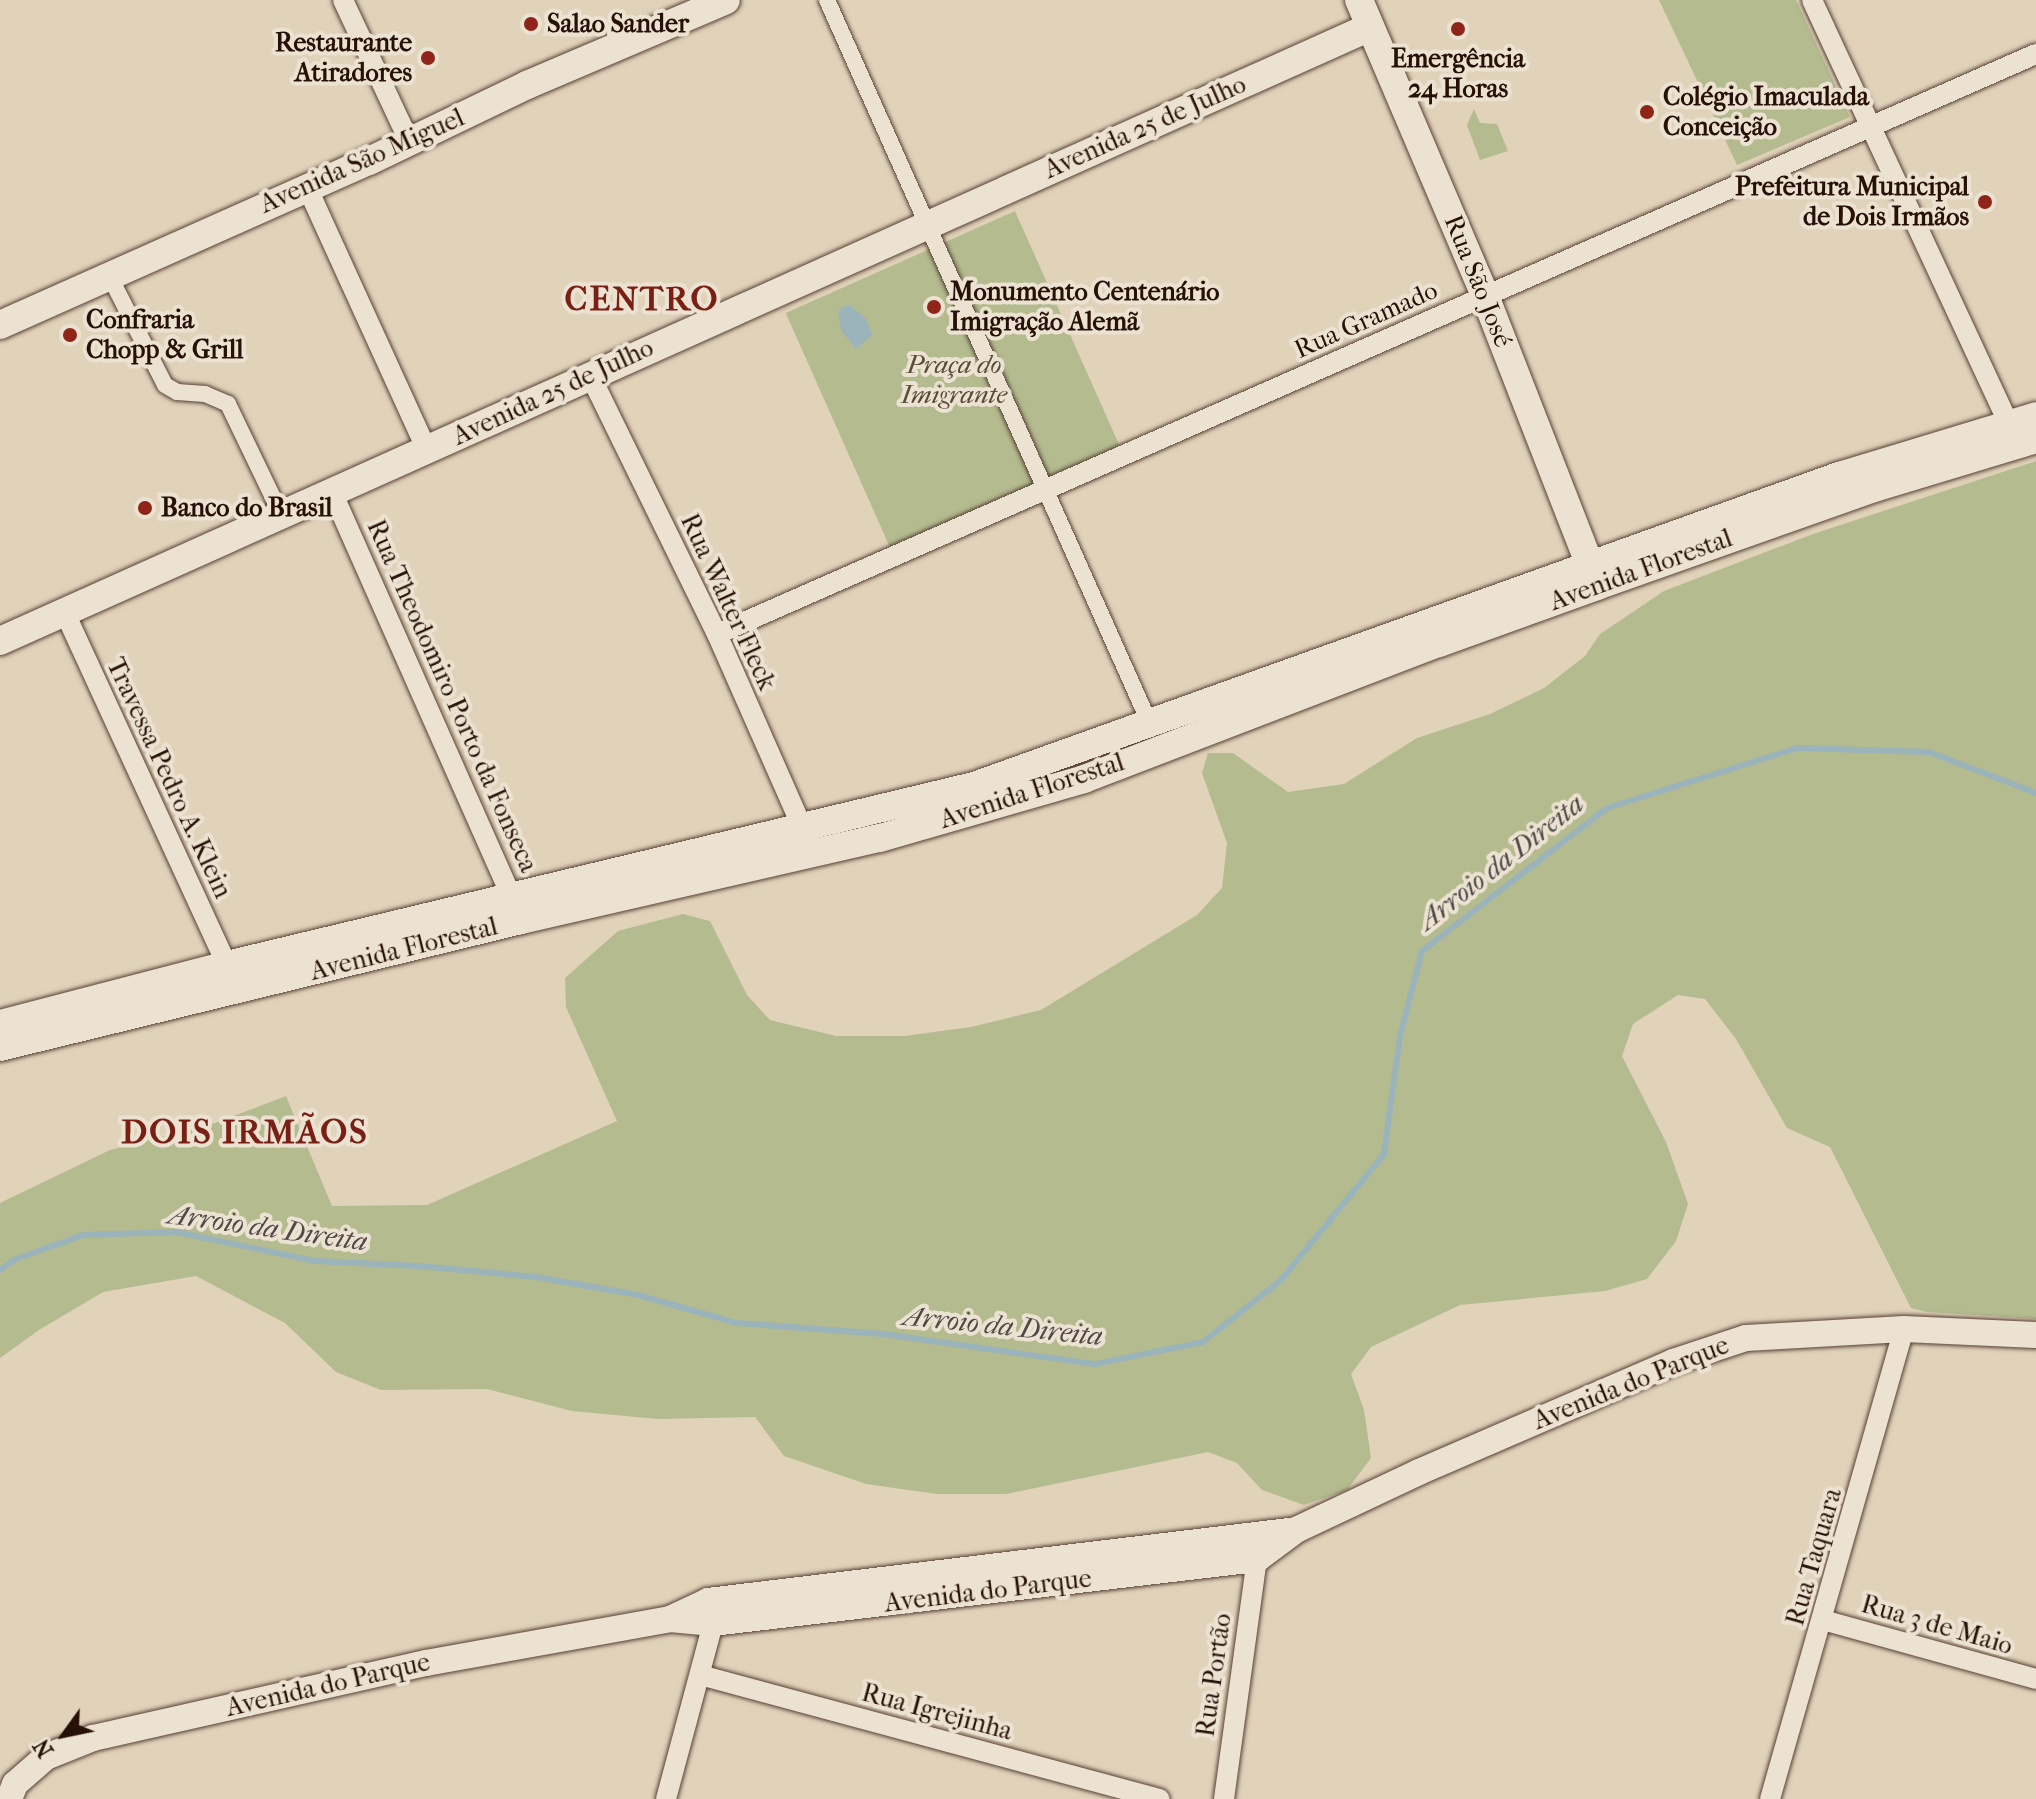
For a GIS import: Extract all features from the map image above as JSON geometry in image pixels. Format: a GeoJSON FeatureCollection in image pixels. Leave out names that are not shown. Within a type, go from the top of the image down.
{"type":"FeatureCollection","features":[{"type":"Feature","properties":{"kind":"main road","name":"Avenida São Miguel"},"geometry":{"type":"LineString","coordinates":[[0,325],[527,85],[726,0]]}},
{"type":"Feature","properties":{"kind":"main road","name":"Rua São José"},"geometry":{"type":"LineString","coordinates":[[1359,0],[1485,296],[1590,565]]}},
{"type":"Feature","properties":{"kind":"main road","name":"Avenida 25 de Julho"},"geometry":{"type":"LineString","coordinates":[[0,641],[1370,27]]}},
{"type":"Feature","properties":{"kind":"main road","name":"Avenida Florestal"},"geometry":{"type":"LineString","coordinates":[[0,1047],[304,960],[517,908],[1084,779],[1439,643],[2020,435],[2036,416]]}},
{"type":"Feature","properties":{"kind":"main road","name":"Avenida Florestal"},"geometry":{"type":"LineString","coordinates":[[808,841],[1069,754],[1149,722],[1839,476],[2020,435]]}},
{"type":"Feature","properties":{"kind":"main road","name":"Avenida Florestal"},"geometry":{"type":"LineString","coordinates":[[0,1024],[227,965],[304,960]]}},
{"type":"Feature","properties":{"kind":"street"},"geometry":{"type":"LineString","coordinates":[[343,0],[409,141]]}},
{"type":"Feature","properties":{"kind":"street"},"geometry":{"type":"LineString","coordinates":[[827,0],[1149,722]]}},
{"type":"Feature","properties":{"kind":"street"},"geometry":{"type":"LineString","coordinates":[[1812,0],[1869,127],[2020,435]]}},
{"type":"Feature","properties":{"kind":"street","name":"Rua Gramado"},"geometry":{"type":"LineString","coordinates":[[717,634],[2036,54]]}},
{"type":"Feature","properties":{"kind":"street"},"geometry":{"type":"LineString","coordinates":[[307,187],[427,450]]}},
{"type":"Feature","properties":{"kind":"street"},"geometry":{"type":"LineString","coordinates":[[109,275],[165,385],[177,392],[205,394],[228,404],[282,516]]}},
{"type":"Feature","properties":{"kind":"street","name":"Rua Walter Fleck"},"geometry":{"type":"LineString","coordinates":[[590,375],[717,634],[808,841]]}},
{"type":"Feature","properties":{"kind":"street","name":"Rua Theodomiro Porto da Fonseca"},"geometry":{"type":"LineString","coordinates":[[333,494],[517,908]]}},
{"type":"Feature","properties":{"kind":"street","name":"Travessa Pedro A. Klein"},"geometry":{"type":"LineString","coordinates":[[65,613],[227,965]]}},
{"type":"Feature","properties":{"kind":"street","name":"Avenida do Parque"},"geometry":{"type":"LineString","coordinates":[[670,1619],[713,1623],[1257,1559],[1296,1530],[1524,1425],[1673,1362],[1746,1338],[1904,1329],[2036,1335]]}},
{"type":"Feature","properties":{"kind":"street","name":"Rua Taquara"},"geometry":{"type":"LineString","coordinates":[[1770,1799],[1904,1329]]}},
{"type":"Feature","properties":{"kind":"street","name":"Avenida do Parque"},"geometry":{"type":"LineString","coordinates":[[9,1799],[15,1784],[46,1757],[93,1738],[426,1663],[670,1619],[708,1601],[1296,1530]]}},
{"type":"Feature","properties":{"kind":"street","name":"Rua Portão"},"geometry":{"type":"LineString","coordinates":[[1224,1799],[1257,1559]]}},
{"type":"Feature","properties":{"kind":"street","name":"Rua 3 de Maio"},"geometry":{"type":"LineString","coordinates":[[1823,1620],[2036,1679]]}},
{"type":"Feature","properties":{"kind":"street"},"geometry":{"type":"LineString","coordinates":[[666,1799],[713,1623]]}},
{"type":"Feature","properties":{"kind":"street","name":"Rua Igrejinha"},"geometry":{"type":"LineString","coordinates":[[700,1675],[1160,1799]]}},
{"type":"Feature","properties":{"kind":"green space"},"geometry":{"type":"Polygon","coordinates":[[[1659,0],[1796,0],[1850,117],[1737,165],[1659,0]]]}},
{"type":"Feature","properties":{"kind":"green space"},"geometry":{"type":"Polygon","coordinates":[[[1474,109],[1480,123],[1497,124],[1508,151],[1480,160],[1467,125],[1474,109]]]}},
{"type":"Feature","properties":{"kind":"green space","name":"Praça do Imigrante"},"geometry":{"type":"Polygon","coordinates":[[[1015,211],[1120,448],[891,550],[786,313],[1015,211]]]}},
{"type":"Feature","properties":{"kind":"green space"},"geometry":{"type":"Polygon","coordinates":[[[2036,461],[2036,1319],[1927,1312],[1911,1308],[1830,1147],[1787,1128],[1736,1039],[1705,999],[1678,995],[1633,1024],[1622,1056],[1666,1142],[1688,1204],[1676,1241],[1647,1279],[1605,1291],[1460,1305],[1371,1347],[1351,1374],[1364,1410],[1371,1458],[1347,1490],[1304,1505],[1262,1490],[1237,1463],[1208,1452],[1006,1494],[937,1494],[866,1484],[784,1456],[755,1417],[658,1419],[572,1411],[487,1389],[381,1390],[336,1372],[285,1323],[196,1276],[103,1292],[39,1330],[0,1358],[0,1203],[110,1150],[215,1123],[286,1096],[332,1206],[427,1205],[617,1121],[566,1007],[565,978],[618,931],[683,914],[710,921],[747,995],[770,1020],[836,1036],[905,1036],[971,1027],[1041,1010],[1197,915],[1222,888],[1227,843],[1202,773],[1208,753],[1233,753],[1288,792],[1344,784],[1417,738],[1490,714],[1544,688],[1585,656],[1600,634],[1664,591],[1813,534],[2036,461]]]}},
{"type":"Feature","properties":{"kind":"water"},"geometry":{"type":"Polygon","coordinates":[[[850,305],[866,319],[872,335],[856,349],[841,330],[838,313],[842,307],[850,305]]]}},
{"type":"Feature","properties":{"kind":"waterway","name":"Arroio da Direita"},"geometry":{"type":"LineString","coordinates":[[0,1270],[16,1259],[83,1235],[176,1232],[315,1261],[419,1266],[536,1277],[638,1295],[737,1323],[883,1334],[1095,1364],[1203,1342],[1281,1280],[1384,1154],[1400,1036],[1422,951],[1607,808],[1797,748],[1929,752],[2036,793]]}},
{"type":"Feature","properties":{"kind":"place","name":"Salao Sander"},"geometry":{"type":"Point","coordinates":[531,24]}},
{"type":"Feature","properties":{"kind":"place","name":"Emergência 24 Horas"},"geometry":{"type":"Point","coordinates":[1458,29]}},
{"type":"Feature","properties":{"kind":"place","name":"Restaurante Atiradores"},"geometry":{"type":"Point","coordinates":[428,58]}},
{"type":"Feature","properties":{"kind":"place","name":"Colégio Imaculada Conceição"},"geometry":{"type":"Point","coordinates":[1647,112]}},
{"type":"Feature","properties":{"kind":"place","name":"Prefeitura Municipal de Dois Irmãos"},"geometry":{"type":"Point","coordinates":[1985,202]}},
{"type":"Feature","properties":{"kind":"place","name":"Monumento Centenário Imigração Alemã"},"geometry":{"type":"Point","coordinates":[934,307]}},
{"type":"Feature","properties":{"kind":"place","name":"Confraria Chopp & Grill"},"geometry":{"type":"Point","coordinates":[70,335]}},
{"type":"Feature","properties":{"kind":"place","name":"Banco do Brasil"},"geometry":{"type":"Point","coordinates":[145,508]}},
{"type":"Feature","properties":{"kind":"district","name":"CENTRO"},"geometry":{"type":"Point","coordinates":[642,300]}},
{"type":"Feature","properties":{"kind":"district","name":"DOIS IRMÃOS"},"geometry":{"type":"Point","coordinates":[245,1133]}}]}
